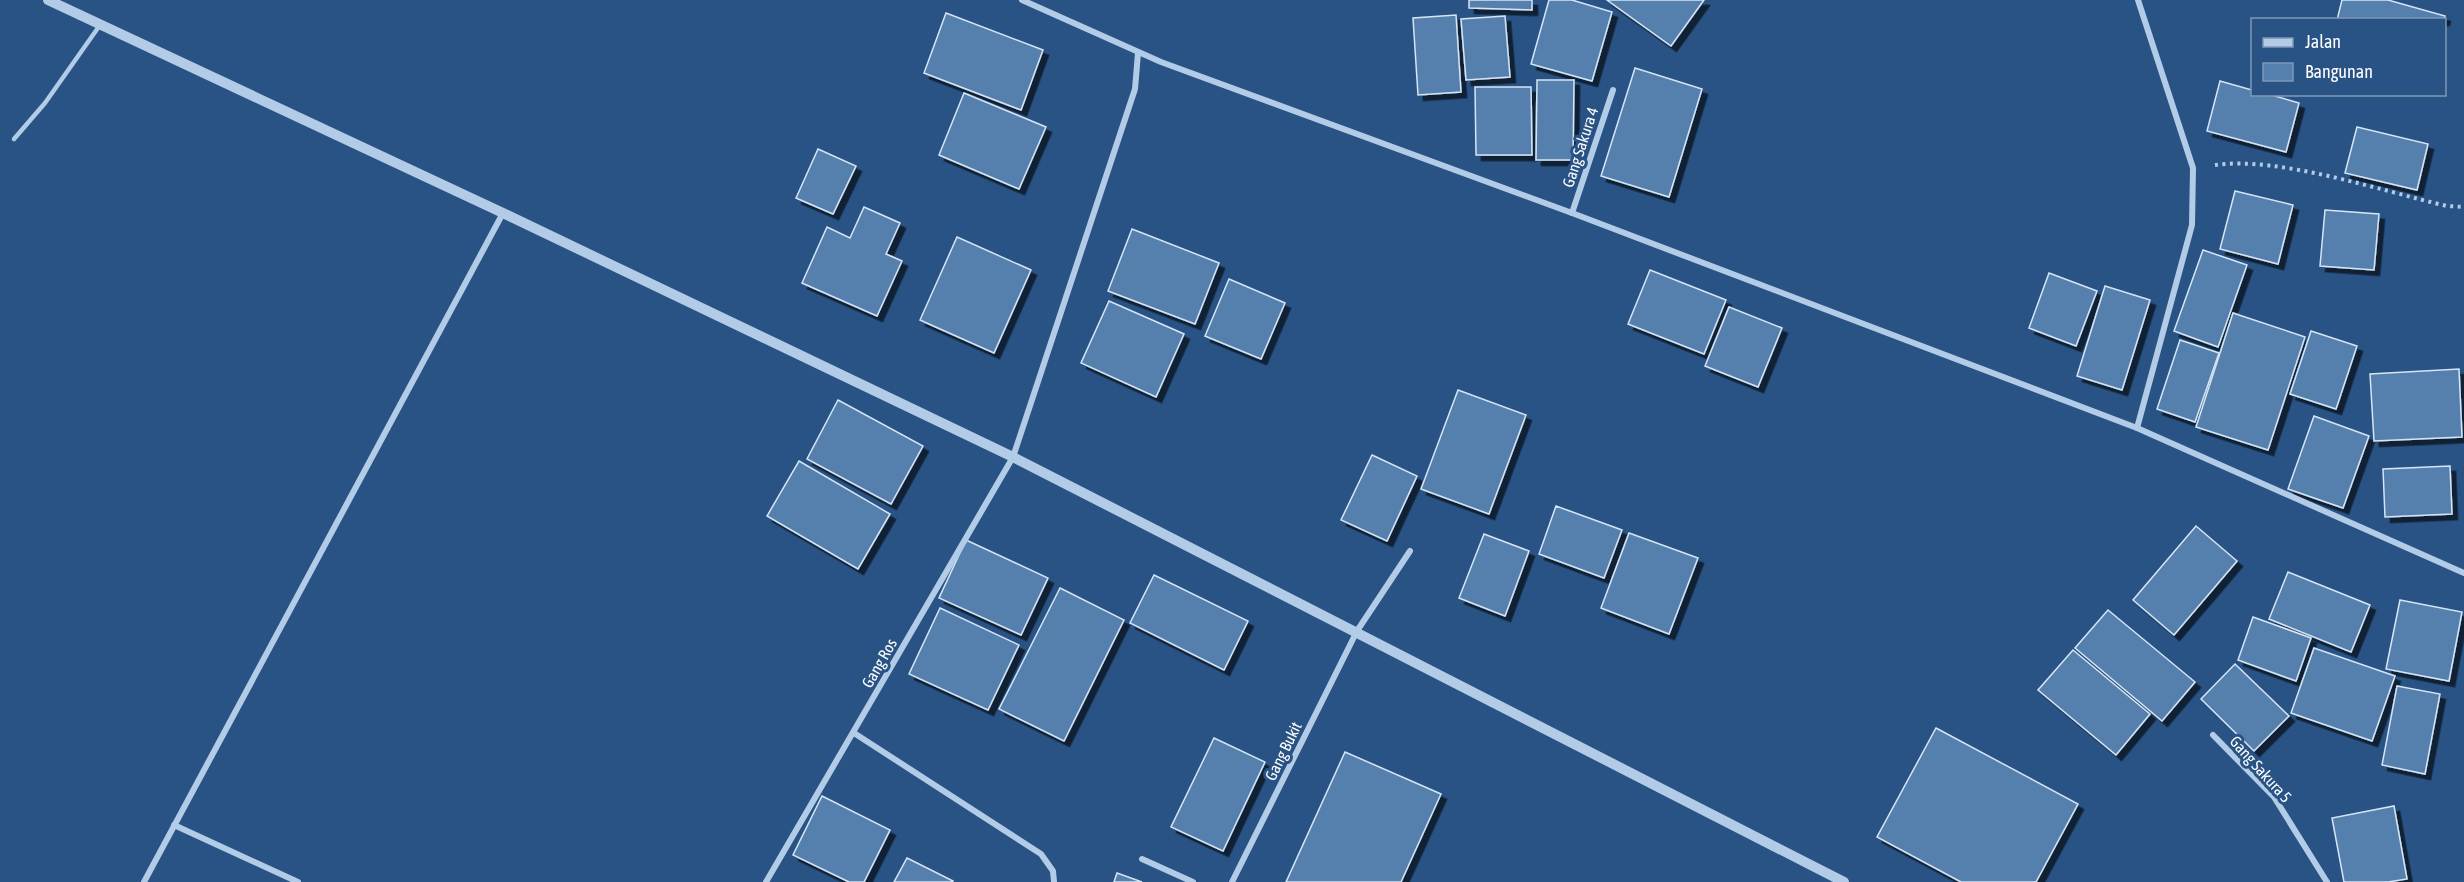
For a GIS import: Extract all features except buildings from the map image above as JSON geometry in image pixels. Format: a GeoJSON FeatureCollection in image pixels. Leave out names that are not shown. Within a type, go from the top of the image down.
{"type":"FeatureCollection","features":[{"type":"Feature","properties":{"kind":"street"},"geometry":{"type":"LineString","coordinates":[[48,0],[503,213],[1013,457],[1844,882]]}},
{"type":"Feature","properties":{"kind":"street"},"geometry":{"type":"LineString","coordinates":[[1022,0],[1138,53],[1572,213],[2137,428],[2464,573]]}},
{"type":"Feature","properties":{"kind":"street"},"geometry":{"type":"LineString","coordinates":[[2137,428],[2192,225],[2193,168],[2138,0]]}},
{"type":"Feature","properties":{"kind":"street","name":"Gang Ros"},"geometry":{"type":"LineString","coordinates":[[766,882],[1013,457],[1135,88],[1138,53]]}},
{"type":"Feature","properties":{"kind":"street","name":"Gang Sakura 4"},"geometry":{"type":"LineString","coordinates":[[1572,213],[1613,90]]}},
{"type":"Feature","properties":{"kind":"street"},"geometry":{"type":"LineString","coordinates":[[144,882],[503,213]]}},
{"type":"Feature","properties":{"kind":"street","name":"Gang Bukit"},"geometry":{"type":"LineString","coordinates":[[1232,882],[1357,631],[1410,551]]}},
{"type":"Feature","properties":{"kind":"street"},"geometry":{"type":"LineString","coordinates":[[854,733],[1041,854],[1053,871],[1054,882]]}},
{"type":"Feature","properties":{"kind":"street","name":"Gang Sakura 5"},"geometry":{"type":"LineString","coordinates":[[2212,735],[2274,797],[2328,882]]}},
{"type":"Feature","properties":{"kind":"street"},"geometry":{"type":"LineString","coordinates":[[174,825],[298,882]]}},
{"type":"Feature","properties":{"kind":"street"},"geometry":{"type":"LineString","coordinates":[[1142,859],[1193,882]]}},
{"type":"Feature","properties":{"kind":"lane"},"geometry":{"type":"LineString","coordinates":[[14,139],[45,104],[100,25]]}},
{"type":"Feature","properties":{"kind":"path"},"geometry":{"type":"LineString","coordinates":[[2193,168],[2228,163],[2284,167],[2447,206],[2464,207]]}}]}
